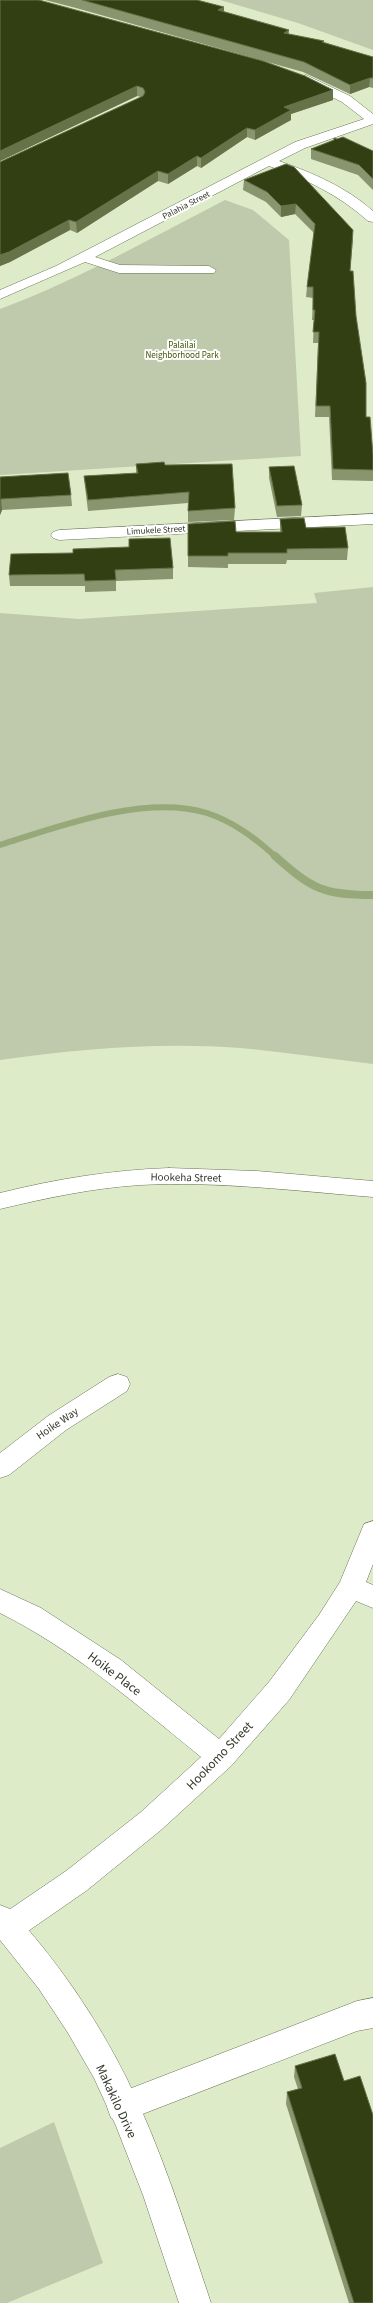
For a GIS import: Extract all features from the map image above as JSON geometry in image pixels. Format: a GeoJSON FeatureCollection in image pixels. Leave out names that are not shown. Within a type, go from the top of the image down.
{"type":"FeatureCollection","features":[{"type":"Feature","properties":{"kind":"street"},"geometry":{"type":"LineString","coordinates":[[293,74],[332,90],[373,120]]}},
{"type":"Feature","properties":{"kind":"street","name":"Palahia Street"},"geometry":{"type":"LineString","coordinates":[[0,295],[26,285],[83,257],[300,145],[373,120]]}},
{"type":"Feature","properties":{"kind":"street"},"geometry":{"type":"LineString","coordinates":[[269,162],[311,176],[330,185],[361,206],[373,218]]}},
{"type":"Feature","properties":{"kind":"street"},"geometry":{"type":"LineString","coordinates":[[83,257],[119,269],[209,270]]}},
{"type":"Feature","properties":{"kind":"street","name":"Limukele Street"},"geometry":{"type":"LineString","coordinates":[[59,535],[373,519]]}},
{"type":"Feature","properties":{"kind":"street","name":"Hookeha Street"},"geometry":{"type":"LineString","coordinates":[[0,1201],[40,1191],[90,1182],[140,1177],[205,1177],[373,1189]]}},
{"type":"Feature","properties":{"kind":"street","name":"Hoike Way"},"geometry":{"type":"LineString","coordinates":[[0,1468],[29,1442],[63,1418],[118,1384]]}},
{"type":"Feature","properties":{"kind":"street","name":"Hookomo Street"},"geometry":{"type":"LineString","coordinates":[[4,1924],[76,1881],[151,1821],[221,1757],[279,1692],[362,1592],[373,1532]]}},
{"type":"Feature","properties":{"kind":"street","name":"Hoike Place"},"geometry":{"type":"LineString","coordinates":[[0,1600],[32,1616],[112,1668],[221,1757]]}},
{"type":"Feature","properties":{"kind":"street","name":"Makakilo Drive"},"geometry":{"type":"LineString","coordinates":[[4,1924],[71,2011],[116,2090],[152,2179],[195,2303]]}},
{"type":"Feature","properties":{"kind":"street"},"geometry":{"type":"LineString","coordinates":[[122,2107],[357,2016],[373,2013]]}},
{"type":"Feature","properties":{"kind":"green space"},"geometry":{"type":"Polygon","coordinates":[[[220,0],[373,0],[373,50],[298,23],[220,0]]]}},
{"type":"Feature","properties":{"kind":"green space","name":"Palailai Neighborhood Park"},"geometry":{"type":"Polygon","coordinates":[[[225,200],[253,210],[289,240],[301,456],[0,475],[0,309],[29,298],[86,272],[225,200]]]}},
{"type":"Feature","properties":{"kind":"green space"},"geometry":{"type":"Polygon","coordinates":[[[373,587],[373,1064],[273,1051],[210,1046],[150,1046],[90,1050],[0,1060],[0,613],[79,619],[317,603],[314,593],[373,587]]]}},
{"type":"Feature","properties":{"kind":"green space"},"geometry":{"type":"Polygon","coordinates":[[[54,2122],[103,2263],[7,2303],[0,2303],[0,2148],[54,2122]]]}},
{"type":"Feature","properties":{"kind":"building"},"geometry":{"type":"Polygon","coordinates":[[[0,0],[39,0],[263,61],[305,76],[333,90],[284,107],[291,110],[255,130],[247,128],[201,158],[197,156],[168,174],[158,171],[76,222],[69,220],[9,252],[0,255],[0,162],[143,96],[145,92],[143,88],[137,86],[0,151],[0,0]]]}},
{"type":"Feature","properties":{"kind":"building"},"geometry":{"type":"Polygon","coordinates":[[[82,0],[197,0],[224,7],[218,10],[289,30],[284,33],[324,41],[322,42],[373,57],[373,78],[350,85],[304,62],[82,0]]]}},
{"type":"Feature","properties":{"kind":"building"},"geometry":{"type":"Polygon","coordinates":[[[343,137],[373,151],[373,179],[359,165],[311,149],[334,140],[334,138],[337,139],[343,137]]]}},
{"type":"Feature","properties":{"kind":"building"},"geometry":{"type":"Polygon","coordinates":[[[286,164],[294,167],[353,230],[350,271],[353,271],[356,316],[366,383],[366,417],[370,417],[373,470],[333,469],[330,406],[316,406],[319,332],[313,332],[315,310],[313,310],[313,287],[307,287],[315,224],[296,204],[281,206],[267,192],[244,180],[286,164]]]}},
{"type":"Feature","properties":{"kind":"building"},"geometry":{"type":"Polygon","coordinates":[[[164,462],[165,465],[232,464],[235,508],[188,511],[189,492],[88,500],[84,476],[138,473],[136,464],[164,462]]]}},
{"type":"Feature","properties":{"kind":"building"},"geometry":{"type":"Polygon","coordinates":[[[294,466],[302,505],[277,506],[269,467],[294,466]]]}},
{"type":"Feature","properties":{"kind":"building"},"geometry":{"type":"Polygon","coordinates":[[[68,473],[71,495],[1,499],[0,502],[0,477],[68,473]]]}},
{"type":"Feature","properties":{"kind":"building"},"geometry":{"type":"Polygon","coordinates":[[[304,518],[306,528],[345,527],[348,548],[287,549],[287,553],[228,553],[228,556],[188,556],[188,524],[235,521],[236,532],[282,532],[280,519],[304,518]]]}},
{"type":"Feature","properties":{"kind":"building"},"geometry":{"type":"Polygon","coordinates":[[[170,538],[173,568],[115,570],[116,580],[85,581],[84,574],[9,575],[11,554],[73,553],[73,549],[129,547],[129,539],[170,538]]]}},
{"type":"Feature","properties":{"kind":"building"},"geometry":{"type":"Polygon","coordinates":[[[335,2054],[344,2081],[360,2076],[373,2115],[373,2303],[354,2303],[287,2092],[302,2088],[295,2066],[335,2054]]]}},
{"type":"Feature","properties":{"kind":"waterway"},"geometry":{"type":"LineString","coordinates":[[0,845],[49,829],[103,815],[157,807],[183,808],[207,813],[226,821],[252,837],[276,857]]}},
{"type":"Feature","properties":{"kind":"waterway"},"geometry":{"type":"LineString","coordinates":[[275,856],[299,876],[319,888],[342,894],[373,895]]}}]}
